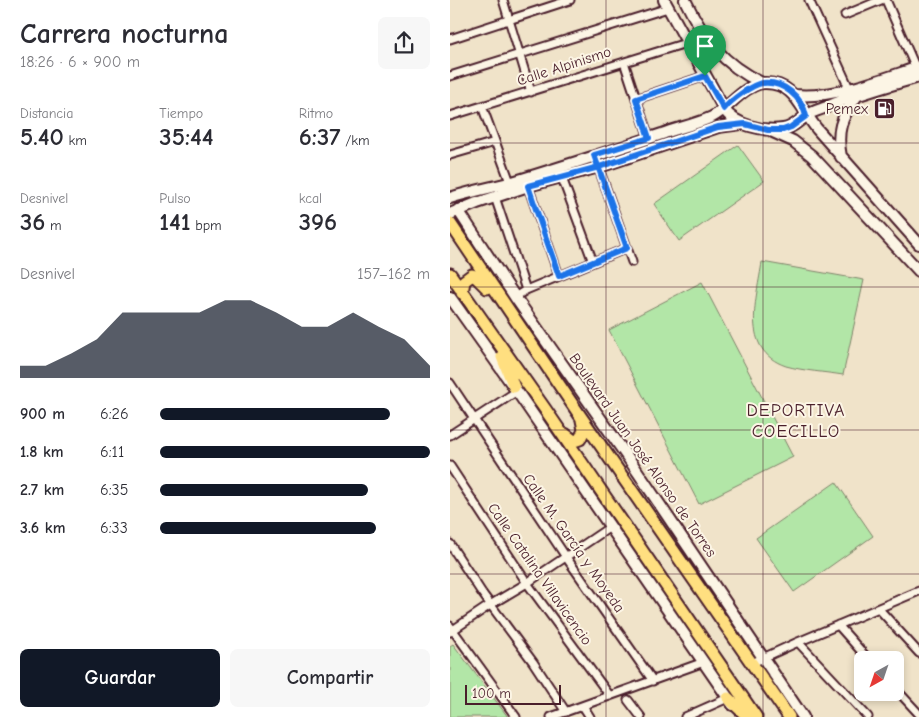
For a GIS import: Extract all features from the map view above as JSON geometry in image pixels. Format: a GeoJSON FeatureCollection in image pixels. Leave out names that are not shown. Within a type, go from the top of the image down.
{"type":"FeatureCollection","features":[{"type":"Feature","properties":{"kind":"main road","name":"Boulevard Juan José Alonso de Torres"},"geometry":{"type":"LineString","coordinates":[[450,223],[470,256],[531,332],[581,417],[735,639],[758,661],[788,717]]}},
{"type":"Feature","properties":{"kind":"main road"},"geometry":{"type":"LineString","coordinates":[[450,274],[756,717]]}},
{"type":"Feature","properties":{"kind":"main road"},"geometry":{"type":"LineString","coordinates":[[462,293],[462,284],[466,278],[472,275],[477,278],[517,327],[531,332]]}},
{"type":"Feature","properties":{"kind":"main road"},"geometry":{"type":"LineString","coordinates":[[495,339],[516,389]]}},
{"type":"Feature","properties":{"kind":"main road"},"geometry":{"type":"LineString","coordinates":[[545,409],[567,436],[574,441],[583,436],[584,430],[581,417]]}},
{"type":"Feature","properties":{"kind":"main road"},"geometry":{"type":"LineString","coordinates":[[728,698],[748,717]]}},
{"type":"Feature","properties":{"kind":"street"},"geometry":{"type":"LineString","coordinates":[[503,0],[532,92]]}},
{"type":"Feature","properties":{"kind":"street"},"geometry":{"type":"LineString","coordinates":[[450,39],[570,0]]}},
{"type":"Feature","properties":{"kind":"street"},"geometry":{"type":"LineString","coordinates":[[685,0],[702,31],[727,62],[738,71],[762,83],[781,87],[795,94],[818,96],[918,70]]}},
{"type":"Feature","properties":{"kind":"street"},"geometry":{"type":"LineString","coordinates":[[809,0],[849,88]]}},
{"type":"Feature","properties":{"kind":"street"},"geometry":{"type":"LineString","coordinates":[[845,15],[881,0]]}},
{"type":"Feature","properties":{"kind":"street"},"geometry":{"type":"LineString","coordinates":[[886,0],[918,70]]}},
{"type":"Feature","properties":{"kind":"street"},"geometry":{"type":"LineString","coordinates":[[450,76],[521,55],[666,4],[686,43],[731,118],[768,130],[793,141],[812,156],[919,271]]}},
{"type":"Feature","properties":{"kind":"street","name":"Calle Alpinismo"},"geometry":{"type":"LineString","coordinates":[[450,116],[686,43]]}},
{"type":"Feature","properties":{"kind":"street"},"geometry":{"type":"LineString","coordinates":[[624,62],[649,138]]}},
{"type":"Feature","properties":{"kind":"street"},"geometry":{"type":"LineString","coordinates":[[768,130],[783,130],[791,127],[806,116],[826,107],[856,97],[918,70]]}},
{"type":"Feature","properties":{"kind":"street"},"geometry":{"type":"LineString","coordinates":[[636,99],[705,76]]}},
{"type":"Feature","properties":{"kind":"street"},"geometry":{"type":"LineString","coordinates":[[451,197],[510,182],[712,117],[746,91],[762,83]]}},
{"type":"Feature","properties":{"kind":"street"},"geometry":{"type":"LineString","coordinates":[[795,94],[806,116],[919,244]]}},
{"type":"Feature","properties":{"kind":"street"},"geometry":{"type":"LineString","coordinates":[[842,158],[839,129],[847,110],[856,97]]}},
{"type":"Feature","properties":{"kind":"street"},"geometry":{"type":"LineString","coordinates":[[482,106],[510,182]]}},
{"type":"Feature","properties":{"kind":"street"},"geometry":{"type":"LineString","coordinates":[[454,212],[528,186],[599,167],[718,127],[745,124]]}},
{"type":"Feature","properties":{"kind":"street"},"geometry":{"type":"LineString","coordinates":[[450,155],[495,142]]}},
{"type":"Feature","properties":{"kind":"street"},"geometry":{"type":"LineString","coordinates":[[594,155],[632,262]]}},
{"type":"Feature","properties":{"kind":"street"},"geometry":{"type":"LineString","coordinates":[[562,178],[593,262]]}},
{"type":"Feature","properties":{"kind":"street"},"geometry":{"type":"LineString","coordinates":[[528,186],[559,276]]}},
{"type":"Feature","properties":{"kind":"street"},"geometry":{"type":"LineString","coordinates":[[495,197],[526,290]]}},
{"type":"Feature","properties":{"kind":"street","name":"Boulevard Juan José Alonso de Torres"},"geometry":{"type":"LineString","coordinates":[[454,212],[515,298],[531,332],[617,441],[716,586],[745,632],[758,661],[804,717]]}},
{"type":"Feature","properties":{"kind":"street"},"geometry":{"type":"LineString","coordinates":[[882,231],[896,219]]}},
{"type":"Feature","properties":{"kind":"street"},"geometry":{"type":"LineString","coordinates":[[515,298],[526,290],[627,248]]}},
{"type":"Feature","properties":{"kind":"street"},"geometry":{"type":"LineString","coordinates":[[450,296],[741,717]]}},
{"type":"Feature","properties":{"kind":"street","name":"Calle M. García y Moyeda"},"geometry":{"type":"LineString","coordinates":[[450,383],[566,557],[653,681]]}},
{"type":"Feature","properties":{"kind":"street"},"geometry":{"type":"LineString","coordinates":[[450,435],[516,389]]}},
{"type":"Feature","properties":{"kind":"street","name":"Calle Catalina Villavicencio"},"geometry":{"type":"LineString","coordinates":[[450,466],[527,583],[610,696]]}},
{"type":"Feature","properties":{"kind":"street"},"geometry":{"type":"LineString","coordinates":[[516,717],[451,629],[527,583],[610,527]]}},
{"type":"Feature","properties":{"kind":"street"},"geometry":{"type":"LineString","coordinates":[[450,544],[490,605],[533,662],[566,712]]}},
{"type":"Feature","properties":{"kind":"street"},"geometry":{"type":"LineString","coordinates":[[705,595],[716,586]]}},
{"type":"Feature","properties":{"kind":"street"},"geometry":{"type":"LineString","coordinates":[[758,661],[798,642],[919,592]]}},
{"type":"Feature","properties":{"kind":"street"},"geometry":{"type":"LineString","coordinates":[[878,609],[919,653]]}},
{"type":"Feature","properties":{"kind":"street"},"geometry":{"type":"LineString","coordinates":[[838,625],[862,651]]}},
{"type":"Feature","properties":{"kind":"street"},"geometry":{"type":"LineString","coordinates":[[735,639],[745,632]]}},
{"type":"Feature","properties":{"kind":"street"},"geometry":{"type":"LineString","coordinates":[[798,642],[868,717]]}},
{"type":"Feature","properties":{"kind":"street"},"geometry":{"type":"LineString","coordinates":[[551,717],[704,662]]}},
{"type":"Feature","properties":{"kind":"street"},"geometry":{"type":"LineString","coordinates":[[685,717],[728,698]]}},
{"type":"Feature","properties":{"kind":"street"},"geometry":{"type":"LineString","coordinates":[[904,698],[919,714]]}},
{"type":"Feature","properties":{"kind":"street"},"geometry":{"type":"LineString","coordinates":[[628,700],[641,717]]}},
{"type":"Feature","properties":{"kind":"street"},"geometry":{"type":"LineString","coordinates":[[583,706],[590,717]]}},
{"type":"Feature","properties":{"kind":"green space"},"geometry":{"type":"Polygon","coordinates":[[[738,145],[764,181],[679,241],[654,204],[738,145]]]}},
{"type":"Feature","properties":{"kind":"green space"},"geometry":{"type":"Polygon","coordinates":[[[762,262],[864,280],[843,375],[786,366],[771,358],[762,348],[756,336],[754,322],[762,262]]]}},
{"type":"Feature","properties":{"kind":"green space"},"geometry":{"type":"Polygon","coordinates":[[[702,282],[793,457],[699,504],[609,330],[702,282]]]}},
{"type":"Feature","properties":{"kind":"green space"},"geometry":{"type":"Polygon","coordinates":[[[836,482],[873,536],[794,592],[756,538],[836,482]]]}},
{"type":"Feature","properties":{"kind":"green space"},"geometry":{"type":"Polygon","coordinates":[[[453,644],[508,717],[450,717],[450,646],[453,644]]]}},
{"type":"Feature","properties":{"kind":"place","name":"Pemex"},"geometry":{"type":"Point","coordinates":[884,109]}},
{"type":"Feature","properties":{"kind":"district","name":"DEPORTIVA COECILLO"},"geometry":{"type":"Point","coordinates":[796,420]}},
{"type":"Feature","properties":{"kind":"route"},"geometry":{"type":"LineString","coordinates":[[705,76],[636,99],[649,138],[594,155],[599,167],[627,248],[559,276],[528,186],[599,167],[718,127],[745,124],[768,130],[783,130],[791,127],[806,116],[802,104],[795,94],[776,85],[762,83],[746,91],[724,109],[705,76]]}}]}
